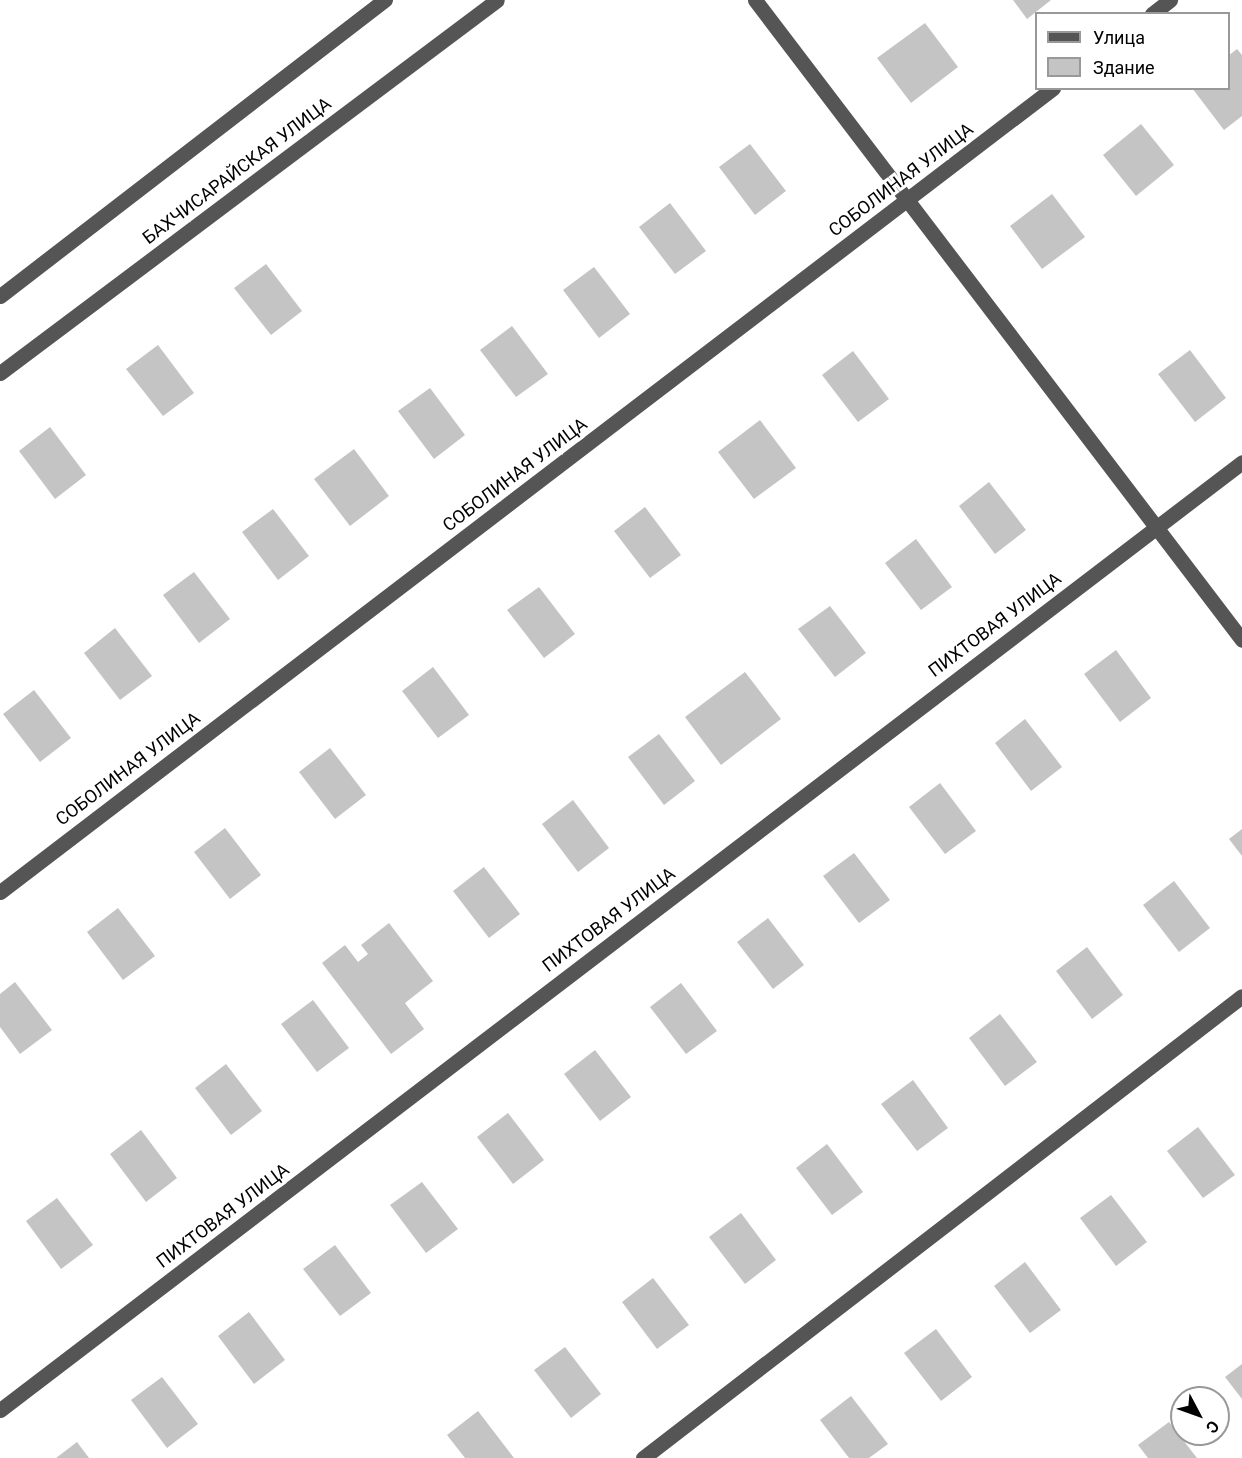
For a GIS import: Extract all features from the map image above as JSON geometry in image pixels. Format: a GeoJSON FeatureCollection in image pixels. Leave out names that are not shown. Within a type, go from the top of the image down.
{"type":"FeatureCollection","features":[{"type":"Feature","properties":{"kind":"street"},"geometry":{"type":"LineString","coordinates":[[0,296],[385,0]]}},
{"type":"Feature","properties":{"kind":"street","name":"БАХЧИСАРАЙСКАЯ УЛИЦА"},"geometry":{"type":"LineString","coordinates":[[0,373],[497,0]]}},
{"type":"Feature","properties":{"kind":"street"},"geometry":{"type":"LineString","coordinates":[[755,0],[909,198],[1242,640]]}},
{"type":"Feature","properties":{"kind":"street"},"geometry":{"type":"LineString","coordinates":[[1155,12],[1170,0]]}},
{"type":"Feature","properties":{"kind":"street","name":"СОБОЛИНАЯ УЛИЦА"},"geometry":{"type":"LineString","coordinates":[[0,892],[1050,90]]}},
{"type":"Feature","properties":{"kind":"street","name":"ПИХТОВАЯ УЛИЦА"},"geometry":{"type":"LineString","coordinates":[[0,1410],[1242,462]]}},
{"type":"Feature","properties":{"kind":"street"},"geometry":{"type":"LineString","coordinates":[[643,1458],[1242,996]]}},
{"type":"Feature","properties":{"kind":"building"},"geometry":{"type":"Polygon","coordinates":[[[1013,0],[1051,0],[1035,12],[1027,19],[1013,0]]]}},
{"type":"Feature","properties":{"kind":"building"},"geometry":{"type":"Polygon","coordinates":[[[925,23],[958,67],[911,103],[877,58],[925,23]]]}},
{"type":"Feature","properties":{"kind":"building"},"geometry":{"type":"Polygon","coordinates":[[[1237,49],[1242,55],[1242,116],[1224,130],[1194,90],[1230,90],[1230,54],[1237,49]]]}},
{"type":"Feature","properties":{"kind":"building"},"geometry":{"type":"Polygon","coordinates":[[[1141,124],[1174,165],[1136,196],[1103,155],[1141,124]]]}},
{"type":"Feature","properties":{"kind":"building"},"geometry":{"type":"Polygon","coordinates":[[[750,144],[786,191],[755,215],[719,167],[750,144]]]}},
{"type":"Feature","properties":{"kind":"building"},"geometry":{"type":"Polygon","coordinates":[[[1052,194],[1085,237],[1042,269],[1010,226],[1052,194]]]}},
{"type":"Feature","properties":{"kind":"building"},"geometry":{"type":"Polygon","coordinates":[[[670,203],[706,251],[675,274],[639,227],[670,203]]]}},
{"type":"Feature","properties":{"kind":"building"},"geometry":{"type":"Polygon","coordinates":[[[266,264],[302,311],[271,335],[234,288],[266,264]]]}},
{"type":"Feature","properties":{"kind":"building"},"geometry":{"type":"Polygon","coordinates":[[[594,267],[630,314],[599,338],[563,290],[594,267]]]}},
{"type":"Feature","properties":{"kind":"building"},"geometry":{"type":"Polygon","coordinates":[[[512,326],[548,374],[516,397],[480,350],[512,326]]]}},
{"type":"Feature","properties":{"kind":"building"},"geometry":{"type":"Polygon","coordinates":[[[158,345],[194,393],[163,416],[126,369],[158,345]]]}},
{"type":"Feature","properties":{"kind":"building"},"geometry":{"type":"Polygon","coordinates":[[[1190,350],[1226,398],[1195,422],[1158,374],[1190,350]]]}},
{"type":"Feature","properties":{"kind":"building"},"geometry":{"type":"Polygon","coordinates":[[[853,351],[889,399],[858,422],[822,375],[853,351]]]}},
{"type":"Feature","properties":{"kind":"building"},"geometry":{"type":"Polygon","coordinates":[[[430,388],[465,435],[434,459],[398,411],[430,388]]]}},
{"type":"Feature","properties":{"kind":"building"},"geometry":{"type":"Polygon","coordinates":[[[760,420],[796,468],[754,499],[718,452],[760,420]]]}},
{"type":"Feature","properties":{"kind":"building"},"geometry":{"type":"Polygon","coordinates":[[[50,427],[86,475],[55,499],[19,451],[50,427]]]}},
{"type":"Feature","properties":{"kind":"building"},"geometry":{"type":"Polygon","coordinates":[[[354,449],[389,496],[350,526],[314,479],[354,449]]]}},
{"type":"Feature","properties":{"kind":"building"},"geometry":{"type":"Polygon","coordinates":[[[989,482],[1026,530],[995,554],[959,506],[989,482]]]}},
{"type":"Feature","properties":{"kind":"building"},"geometry":{"type":"Polygon","coordinates":[[[645,507],[681,555],[650,578],[614,531],[645,507]]]}},
{"type":"Feature","properties":{"kind":"building"},"geometry":{"type":"Polygon","coordinates":[[[273,509],[309,556],[278,580],[242,532],[273,509]]]}},
{"type":"Feature","properties":{"kind":"building"},"geometry":{"type":"Polygon","coordinates":[[[916,539],[952,587],[921,610],[885,563],[916,539]]]}},
{"type":"Feature","properties":{"kind":"building"},"geometry":{"type":"Polygon","coordinates":[[[194,572],[230,619],[199,643],[163,595],[194,572]]]}},
{"type":"Feature","properties":{"kind":"building"},"geometry":{"type":"Polygon","coordinates":[[[539,587],[575,634],[544,658],[507,610],[539,587]]]}},
{"type":"Feature","properties":{"kind":"building"},"geometry":{"type":"Polygon","coordinates":[[[830,606],[866,653],[835,677],[798,629],[830,606]]]}},
{"type":"Feature","properties":{"kind":"building"},"geometry":{"type":"Polygon","coordinates":[[[115,628],[152,676],[120,700],[84,653],[115,628]]]}},
{"type":"Feature","properties":{"kind":"building"},"geometry":{"type":"Polygon","coordinates":[[[1116,650],[1151,698],[1120,722],[1084,674],[1116,650]]]}},
{"type":"Feature","properties":{"kind":"building"},"geometry":{"type":"Polygon","coordinates":[[[433,667],[469,715],[438,738],[402,691],[433,667]]]}},
{"type":"Feature","properties":{"kind":"building"},"geometry":{"type":"Polygon","coordinates":[[[745,672],[781,719],[721,765],[685,717],[745,672]]]}},
{"type":"Feature","properties":{"kind":"building"},"geometry":{"type":"Polygon","coordinates":[[[34,690],[71,738],[40,762],[3,714],[34,690]]]}},
{"type":"Feature","properties":{"kind":"building"},"geometry":{"type":"Polygon","coordinates":[[[1025,719],[1062,767],[1031,791],[995,743],[1025,719]]]}},
{"type":"Feature","properties":{"kind":"building"},"geometry":{"type":"Polygon","coordinates":[[[659,734],[695,781],[664,805],[628,757],[659,734]]]}},
{"type":"Feature","properties":{"kind":"building"},"geometry":{"type":"Polygon","coordinates":[[[330,748],[366,795],[335,819],[299,772],[330,748]]]}},
{"type":"Feature","properties":{"kind":"building"},"geometry":{"type":"Polygon","coordinates":[[[940,783],[976,831],[945,854],[909,807],[940,783]]]}},
{"type":"Feature","properties":{"kind":"building"},"geometry":{"type":"Polygon","coordinates":[[[573,800],[609,848],[578,872],[542,824],[573,800]]]}},
{"type":"Feature","properties":{"kind":"building"},"geometry":{"type":"Polygon","coordinates":[[[225,828],[261,875],[230,899],[194,852],[225,828]]]}},
{"type":"Feature","properties":{"kind":"building"},"geometry":{"type":"Polygon","coordinates":[[[1242,829],[1242,856],[1229,839],[1242,829]]]}},
{"type":"Feature","properties":{"kind":"building"},"geometry":{"type":"Polygon","coordinates":[[[854,853],[890,900],[859,923],[823,876],[854,853]]]}},
{"type":"Feature","properties":{"kind":"building"},"geometry":{"type":"Polygon","coordinates":[[[484,867],[520,914],[489,938],[453,891],[484,867]]]}},
{"type":"Feature","properties":{"kind":"building"},"geometry":{"type":"Polygon","coordinates":[[[1174,881],[1210,928],[1179,952],[1143,905],[1174,881]]]}},
{"type":"Feature","properties":{"kind":"building"},"geometry":{"type":"Polygon","coordinates":[[[118,908],[155,956],[123,980],[87,932],[118,908]]]}},
{"type":"Feature","properties":{"kind":"building"},"geometry":{"type":"Polygon","coordinates":[[[768,918],[804,965],[773,989],[737,942],[768,918]]]}},
{"type":"Feature","properties":{"kind":"building"},"geometry":{"type":"Polygon","coordinates":[[[389,923],[433,981],[405,1003],[424,1029],[391,1054],[322,963],[345,945],[358,962],[368,954],[361,945],[389,923]]]}},
{"type":"Feature","properties":{"kind":"building"},"geometry":{"type":"Polygon","coordinates":[[[1087,947],[1123,995],[1092,1019],[1056,971],[1087,947]]]}},
{"type":"Feature","properties":{"kind":"building"},"geometry":{"type":"Polygon","coordinates":[[[15,982],[52,1030],[20,1054],[0,1027],[0,994],[15,982]]]}},
{"type":"Feature","properties":{"kind":"building"},"geometry":{"type":"Polygon","coordinates":[[[681,983],[717,1031],[686,1054],[650,1007],[681,983]]]}},
{"type":"Feature","properties":{"kind":"building"},"geometry":{"type":"Polygon","coordinates":[[[313,1000],[349,1048],[317,1072],[281,1024],[313,1000]]]}},
{"type":"Feature","properties":{"kind":"building"},"geometry":{"type":"Polygon","coordinates":[[[1000,1014],[1037,1062],[1005,1086],[969,1038],[1000,1014]]]}},
{"type":"Feature","properties":{"kind":"building"},"geometry":{"type":"Polygon","coordinates":[[[595,1050],[631,1097],[600,1121],[564,1074],[595,1050]]]}},
{"type":"Feature","properties":{"kind":"building"},"geometry":{"type":"Polygon","coordinates":[[[226,1064],[262,1111],[231,1135],[195,1088],[226,1064]]]}},
{"type":"Feature","properties":{"kind":"building"},"geometry":{"type":"Polygon","coordinates":[[[913,1080],[948,1128],[917,1151],[881,1104],[913,1080]]]}},
{"type":"Feature","properties":{"kind":"building"},"geometry":{"type":"Polygon","coordinates":[[[508,1113],[544,1160],[513,1184],[477,1137],[508,1113]]]}},
{"type":"Feature","properties":{"kind":"building"},"geometry":{"type":"Polygon","coordinates":[[[1198,1127],[1235,1175],[1203,1198],[1167,1151],[1198,1127]]]}},
{"type":"Feature","properties":{"kind":"building"},"geometry":{"type":"Polygon","coordinates":[[[141,1130],[177,1178],[146,1202],[110,1154],[141,1130]]]}},
{"type":"Feature","properties":{"kind":"building"},"geometry":{"type":"Polygon","coordinates":[[[827,1144],[863,1192],[832,1215],[796,1168],[827,1144]]]}},
{"type":"Feature","properties":{"kind":"building"},"geometry":{"type":"Polygon","coordinates":[[[422,1182],[458,1229],[426,1253],[390,1205],[422,1182]]]}},
{"type":"Feature","properties":{"kind":"building"},"geometry":{"type":"Polygon","coordinates":[[[1111,1195],[1147,1242],[1116,1266],[1080,1218],[1111,1195]]]}},
{"type":"Feature","properties":{"kind":"building"},"geometry":{"type":"Polygon","coordinates":[[[57,1198],[93,1245],[61,1269],[26,1221],[57,1198]]]}},
{"type":"Feature","properties":{"kind":"building"},"geometry":{"type":"Polygon","coordinates":[[[741,1213],[776,1260],[745,1284],[709,1237],[741,1213]]]}},
{"type":"Feature","properties":{"kind":"building"},"geometry":{"type":"Polygon","coordinates":[[[335,1245],[371,1293],[340,1316],[303,1269],[335,1245]]]}},
{"type":"Feature","properties":{"kind":"building"},"geometry":{"type":"Polygon","coordinates":[[[1025,1262],[1061,1310],[1030,1333],[994,1286],[1025,1262]]]}},
{"type":"Feature","properties":{"kind":"building"},"geometry":{"type":"Polygon","coordinates":[[[653,1278],[689,1325],[657,1349],[622,1302],[653,1278]]]}},
{"type":"Feature","properties":{"kind":"building"},"geometry":{"type":"Polygon","coordinates":[[[249,1312],[285,1360],[254,1384],[218,1336],[249,1312]]]}},
{"type":"Feature","properties":{"kind":"building"},"geometry":{"type":"Polygon","coordinates":[[[936,1329],[972,1377],[941,1401],[904,1353],[936,1329]]]}},
{"type":"Feature","properties":{"kind":"building"},"geometry":{"type":"Polygon","coordinates":[[[565,1347],[601,1394],[571,1418],[534,1370],[565,1347]]]}},
{"type":"Feature","properties":{"kind":"building"},"geometry":{"type":"Polygon","coordinates":[[[1242,1364],[1242,1399],[1225,1377],[1242,1364]]]}},
{"type":"Feature","properties":{"kind":"building"},"geometry":{"type":"Polygon","coordinates":[[[162,1377],[198,1424],[167,1448],[131,1400],[162,1377]]]}},
{"type":"Feature","properties":{"kind":"building"},"geometry":{"type":"Polygon","coordinates":[[[851,1396],[888,1444],[869,1458],[849,1458],[820,1420],[851,1396]]]}},
{"type":"Feature","properties":{"kind":"building"},"geometry":{"type":"Polygon","coordinates":[[[478,1411],[514,1458],[465,1458],[447,1435],[478,1411]]]}},
{"type":"Feature","properties":{"kind":"building"},"geometry":{"type":"Polygon","coordinates":[[[1169,1422],[1170,1446],[1188,1446],[1197,1458],[1148,1458],[1138,1445],[1169,1422]]]}},
{"type":"Feature","properties":{"kind":"building"},"geometry":{"type":"Polygon","coordinates":[[[77,1442],[89,1458],[56,1458],[77,1442]]]}}]}
